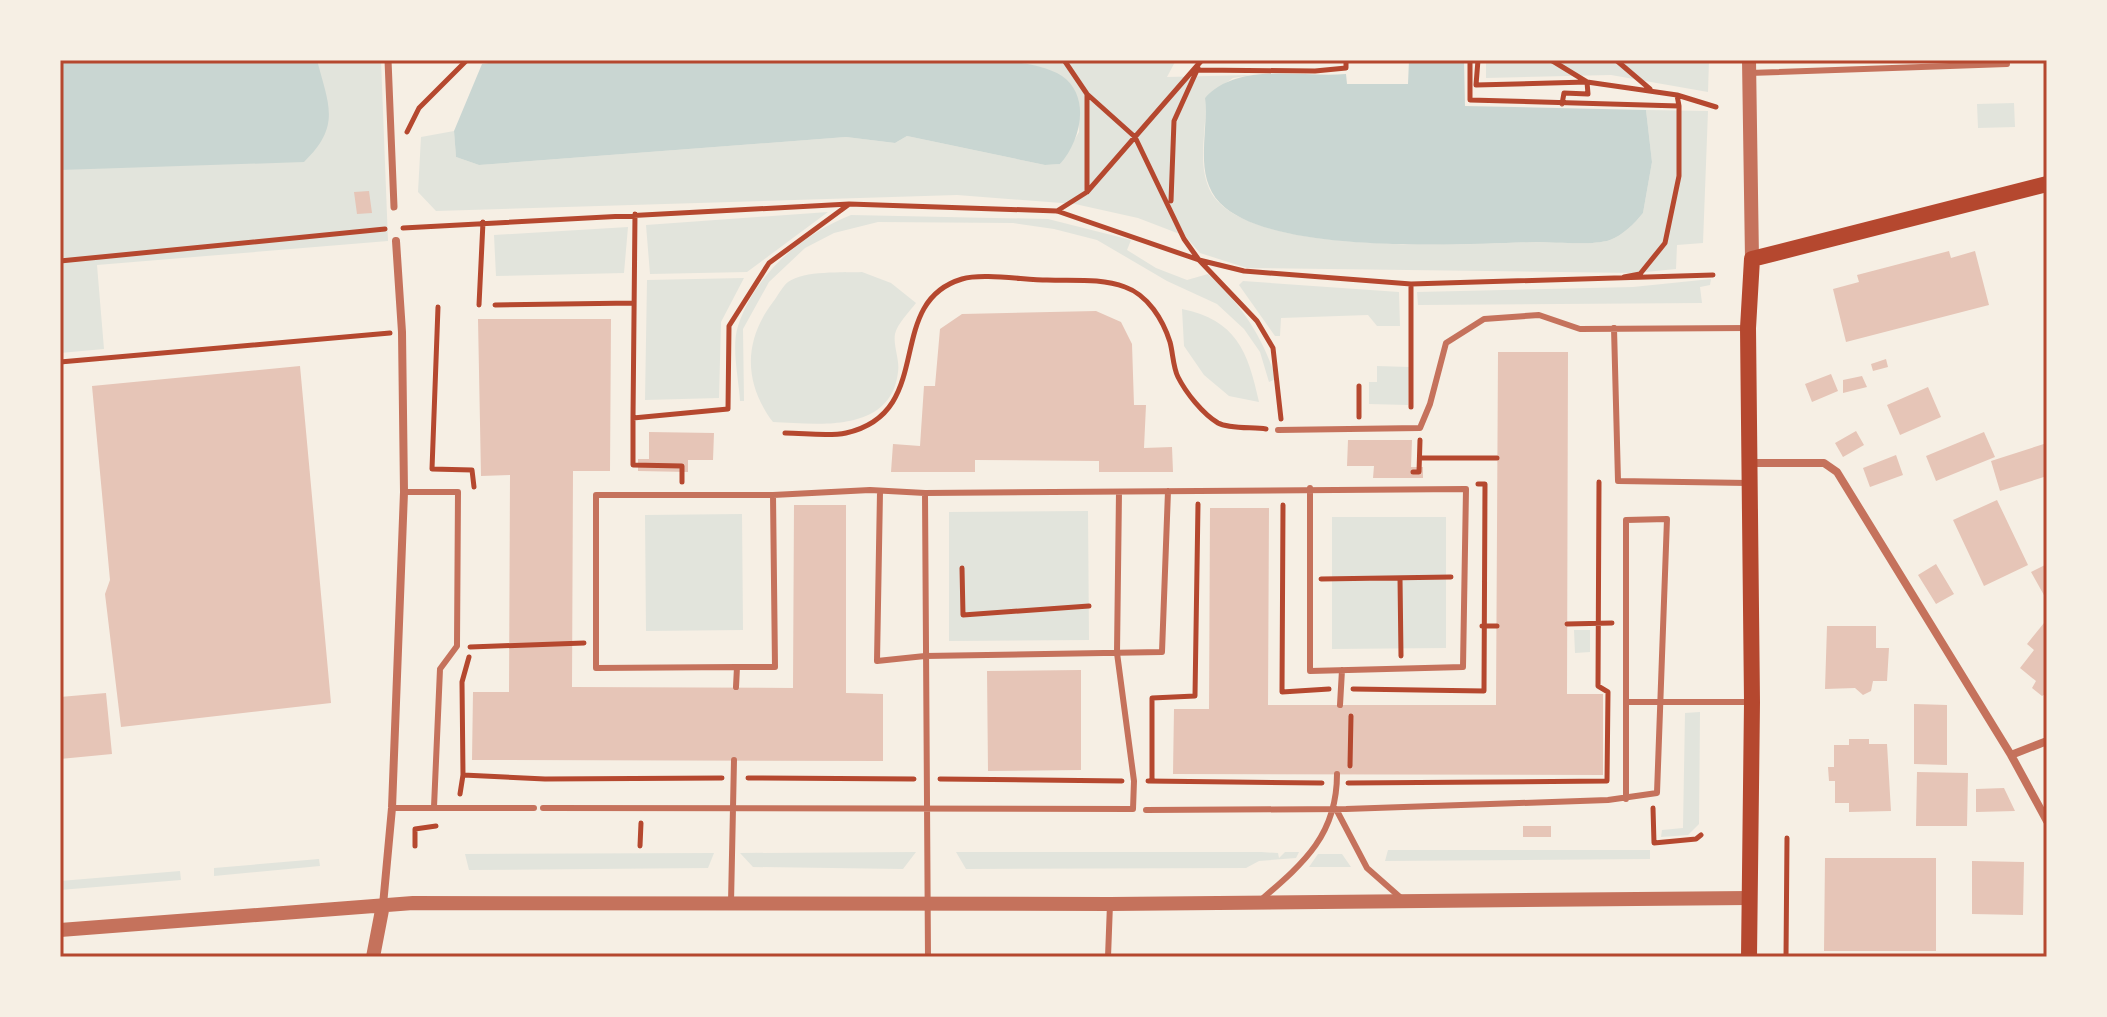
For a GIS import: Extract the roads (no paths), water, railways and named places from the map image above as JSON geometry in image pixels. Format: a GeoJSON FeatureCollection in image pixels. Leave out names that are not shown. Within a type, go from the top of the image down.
{"type":"FeatureCollection","features":[{"type":"Feature","properties":{"kind":"main road"},"geometry":{"type":"LineString","coordinates":[[1749,957],[1752,702],[1748,328],[1752,259],[2047,184]]}},
{"type":"Feature","properties":{"kind":"street"},"geometry":{"type":"LineString","coordinates":[[388,60],[394,207]]}},
{"type":"Feature","properties":{"kind":"street"},"geometry":{"type":"LineString","coordinates":[[1749,66],[1752,259]]}},
{"type":"Feature","properties":{"kind":"street"},"geometry":{"type":"LineString","coordinates":[[373,957],[383,905],[392,808],[404,492],[402,332],[396,241]]}},
{"type":"Feature","properties":{"kind":"street"},"geometry":{"type":"LineString","coordinates":[[1749,463],[1824,463],[1837,472],[2011,755],[2047,821]]}},
{"type":"Feature","properties":{"kind":"street"},"geometry":{"type":"LineString","coordinates":[[2011,755],[2047,741]]}},
{"type":"Feature","properties":{"kind":"street"},"geometry":{"type":"LineString","coordinates":[[60,930],[383,905],[927,901],[1110,904],[1261,900],[1406,902],[1749,898]]}},
{"type":"Feature","properties":{"kind":"lane"},"geometry":{"type":"LineString","coordinates":[[1749,66],[2007,64]]}},
{"type":"Feature","properties":{"kind":"lane"},"geometry":{"type":"LineString","coordinates":[[1280,430],[1420,428],[1430,404],[1446,343],[1484,319],[1539,315],[1580,329],[1748,328]]}},
{"type":"Feature","properties":{"kind":"lane"},"geometry":{"type":"LineString","coordinates":[[1614,328],[1618,481],[1748,483]]}},
{"type":"Feature","properties":{"kind":"lane"},"geometry":{"type":"LineString","coordinates":[[773,495],[775,667],[596,668],[596,495],[773,495],[819,490],[925,493],[1310,488],[1466,489],[1463,667],[1310,671],[1310,488]]}},
{"type":"Feature","properties":{"kind":"lane"},"geometry":{"type":"LineString","coordinates":[[880,492],[877,661],[925,656],[1162,652],[1168,491]]}},
{"type":"Feature","properties":{"kind":"lane"},"geometry":{"type":"LineString","coordinates":[[404,492],[458,492],[457,646],[440,669],[434,807]]}},
{"type":"Feature","properties":{"kind":"lane"},"geometry":{"type":"LineString","coordinates":[[543,808],[1133,809],[1134,781],[1117,653],[1119,492]]}},
{"type":"Feature","properties":{"kind":"lane"},"geometry":{"type":"LineString","coordinates":[[925,493],[928,957]]}},
{"type":"Feature","properties":{"kind":"lane"},"geometry":{"type":"LineString","coordinates":[[1146,810],[1336,809],[1626,799],[1657,793],[1667,519],[1626,520],[1626,799]]}},
{"type":"Feature","properties":{"kind":"lane"},"geometry":{"type":"LineString","coordinates":[[736,687],[737,667]]}},
{"type":"Feature","properties":{"kind":"lane"},"geometry":{"type":"LineString","coordinates":[[1340,705],[1342,670]]}},
{"type":"Feature","properties":{"kind":"lane"},"geometry":{"type":"LineString","coordinates":[[1627,702],[1752,702]]}},
{"type":"Feature","properties":{"kind":"lane"},"geometry":{"type":"LineString","coordinates":[[731,903],[734,760]]}},
{"type":"Feature","properties":{"kind":"lane"},"geometry":{"type":"LineString","coordinates":[[1261,900],[1302,865],[1336,809],[1337,774]]}},
{"type":"Feature","properties":{"kind":"lane"},"geometry":{"type":"LineString","coordinates":[[392,808],[534,808]]}},
{"type":"Feature","properties":{"kind":"lane"},"geometry":{"type":"LineString","coordinates":[[1336,809],[1367,868],[1406,902]]}},
{"type":"Feature","properties":{"kind":"lane"},"geometry":{"type":"LineString","coordinates":[[1108,957],[1110,904]]}}]}
